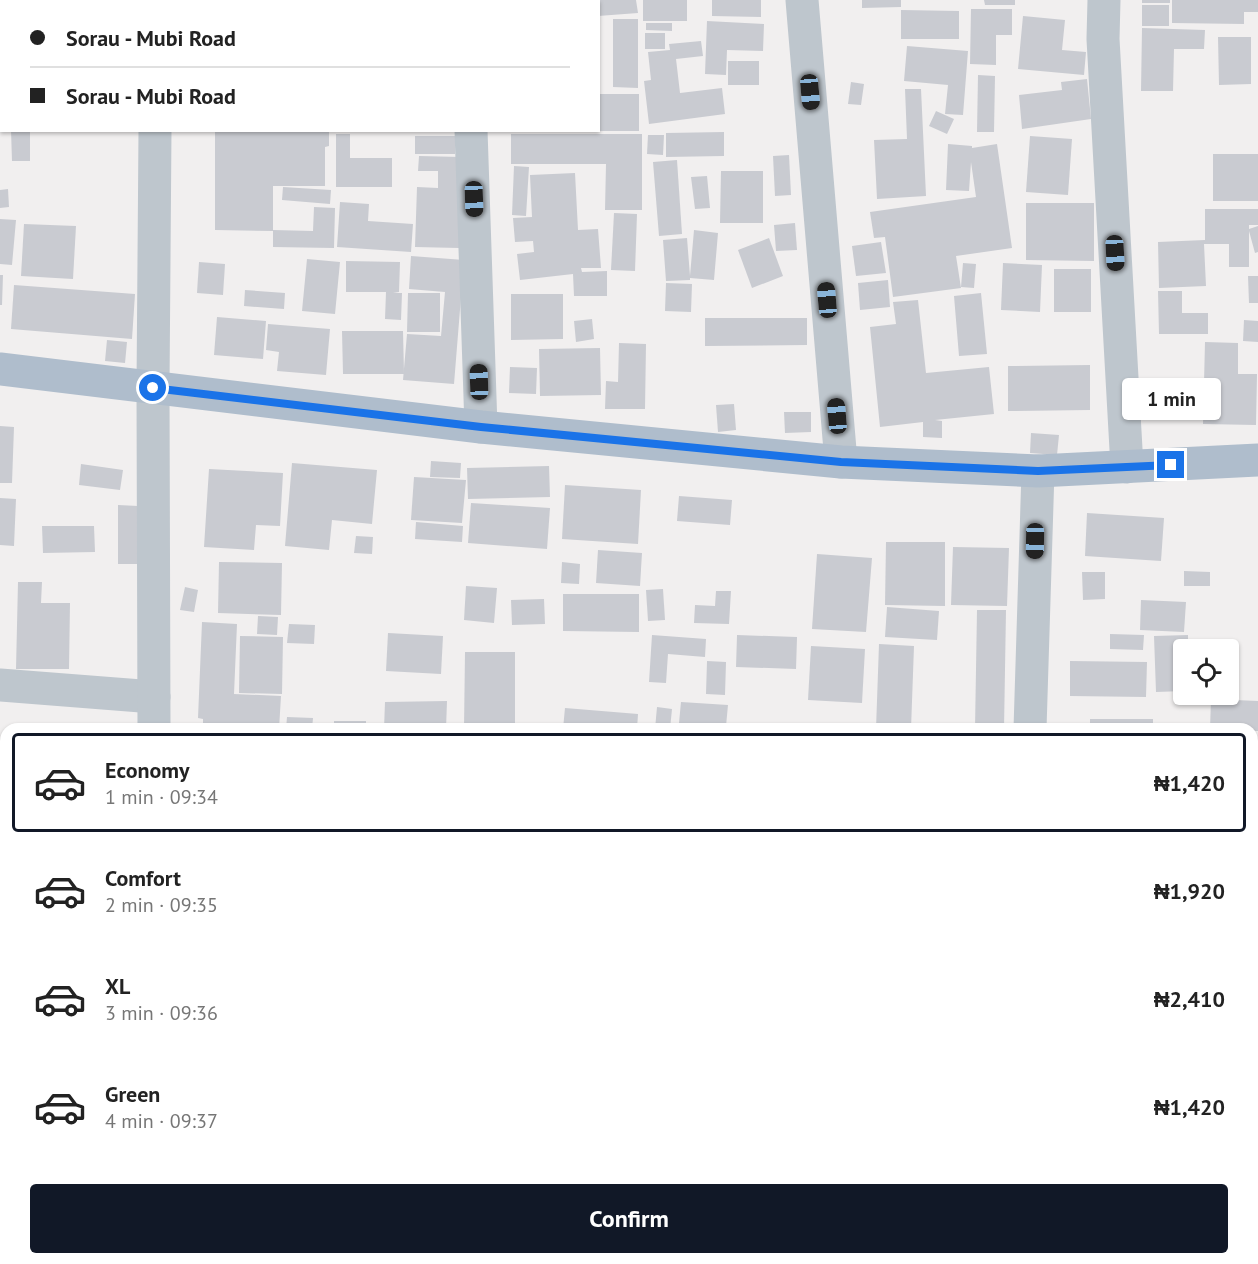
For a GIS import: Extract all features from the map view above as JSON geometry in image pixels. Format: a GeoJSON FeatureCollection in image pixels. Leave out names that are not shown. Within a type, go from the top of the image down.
{"type":"FeatureCollection","features":[{"type":"Feature","properties":{"kind":"main road"},"geometry":{"type":"LineString","coordinates":[[0,369],[481,427],[841,462],[1038,471],[1258,460]]}},
{"type":"Feature","properties":{"kind":"street"},"geometry":{"type":"LineString","coordinates":[[802,0],[841,462]]}},
{"type":"Feature","properties":{"kind":"street"},"geometry":{"type":"LineString","coordinates":[[1104,0],[1103,39],[1127,467]]}},
{"type":"Feature","properties":{"kind":"street"},"geometry":{"type":"LineString","coordinates":[[154,723],[155,132]]}},
{"type":"Feature","properties":{"kind":"street"},"geometry":{"type":"LineString","coordinates":[[471,132],[481,427]]}},
{"type":"Feature","properties":{"kind":"street"},"geometry":{"type":"LineString","coordinates":[[1030,723],[1038,471]]}},
{"type":"Feature","properties":{"kind":"street"},"geometry":{"type":"LineString","coordinates":[[0,685],[154,697]]}},
{"type":"Feature","properties":{"kind":"building"},"geometry":{"type":"Polygon","coordinates":[[[600,0],[636,0],[638,13],[600,16],[600,0]]]}},
{"type":"Feature","properties":{"kind":"building"},"geometry":{"type":"Polygon","coordinates":[[[643,0],[687,0],[687,21],[643,21],[643,0]]]}},
{"type":"Feature","properties":{"kind":"building"},"geometry":{"type":"Polygon","coordinates":[[[712,0],[761,0],[761,17],[712,16],[712,0]]]}},
{"type":"Feature","properties":{"kind":"building"},"geometry":{"type":"Polygon","coordinates":[[[862,0],[901,0],[901,7],[862,8],[862,0]]]}},
{"type":"Feature","properties":{"kind":"building"},"geometry":{"type":"Polygon","coordinates":[[[984,0],[1015,0],[1015,5],[985,5],[984,0]]]}},
{"type":"Feature","properties":{"kind":"building"},"geometry":{"type":"Polygon","coordinates":[[[1142,0],[1170,0],[1170,3],[1142,3],[1142,0]]]}},
{"type":"Feature","properties":{"kind":"building"},"geometry":{"type":"Polygon","coordinates":[[[1172,0],[1258,0],[1258,12],[1244,12],[1244,24],[1172,23],[1172,0]]]}},
{"type":"Feature","properties":{"kind":"building"},"geometry":{"type":"Polygon","coordinates":[[[1142,5],[1169,5],[1169,26],[1142,26],[1142,5]]]}},
{"type":"Feature","properties":{"kind":"building"},"geometry":{"type":"Polygon","coordinates":[[[971,9],[1012,9],[1012,35],[996,35],[996,65],[970,64],[971,9]]]}},
{"type":"Feature","properties":{"kind":"building"},"geometry":{"type":"Polygon","coordinates":[[[901,10],[959,11],[959,39],[901,39],[901,10]]]}},
{"type":"Feature","properties":{"kind":"building"},"geometry":{"type":"Polygon","coordinates":[[[1023,16],[1065,20],[1062,50],[1086,52],[1084,75],[1018,69],[1023,16]]]}},
{"type":"Feature","properties":{"kind":"building"},"geometry":{"type":"Polygon","coordinates":[[[613,19],[638,19],[638,88],[613,87],[613,19]]]}},
{"type":"Feature","properties":{"kind":"building"},"geometry":{"type":"Polygon","coordinates":[[[707,21],[764,24],[763,51],[727,50],[726,75],[705,74],[707,21]]]}},
{"type":"Feature","properties":{"kind":"building"},"geometry":{"type":"Polygon","coordinates":[[[646,23],[672,23],[672,31],[646,30],[646,23]]]}},
{"type":"Feature","properties":{"kind":"building"},"geometry":{"type":"Polygon","coordinates":[[[1142,28],[1205,30],[1204,49],[1174,49],[1173,91],[1141,91],[1142,28]]]}},
{"type":"Feature","properties":{"kind":"building"},"geometry":{"type":"Polygon","coordinates":[[[645,33],[665,33],[665,49],[645,49],[645,33]]]}},
{"type":"Feature","properties":{"kind":"building"},"geometry":{"type":"Polygon","coordinates":[[[1218,37],[1251,37],[1251,84],[1219,85],[1218,37]]]}},
{"type":"Feature","properties":{"kind":"building"},"geometry":{"type":"Polygon","coordinates":[[[701,41],[703,56],[676,59],[680,93],[722,88],[725,114],[649,124],[644,81],[651,80],[648,52],[670,50],[669,44],[701,41]]]}},
{"type":"Feature","properties":{"kind":"building"},"geometry":{"type":"Polygon","coordinates":[[[907,46],[968,51],[963,115],[945,114],[948,85],[904,81],[907,46]]]}},
{"type":"Feature","properties":{"kind":"building"},"geometry":{"type":"Polygon","coordinates":[[[728,61],[759,61],[759,85],[728,85],[728,61]]]}},
{"type":"Feature","properties":{"kind":"building"},"geometry":{"type":"Polygon","coordinates":[[[978,75],[995,76],[994,132],[977,132],[978,75]]]}},
{"type":"Feature","properties":{"kind":"building"},"geometry":{"type":"Polygon","coordinates":[[[1087,79],[1091,119],[1022,129],[1019,95],[1062,90],[1061,82],[1087,79]]]}},
{"type":"Feature","properties":{"kind":"building"},"geometry":{"type":"Polygon","coordinates":[[[851,82],[864,84],[861,105],[848,104],[851,82]]]}},
{"type":"Feature","properties":{"kind":"building"},"geometry":{"type":"Polygon","coordinates":[[[905,89],[921,89],[926,196],[877,199],[874,140],[907,139],[905,89]]]}},
{"type":"Feature","properties":{"kind":"building"},"geometry":{"type":"Polygon","coordinates":[[[600,94],[639,94],[639,131],[600,131],[600,94]]]}},
{"type":"Feature","properties":{"kind":"building"},"geometry":{"type":"Polygon","coordinates":[[[936,111],[954,119],[947,134],[929,126],[936,111]]]}},
{"type":"Feature","properties":{"kind":"building"},"geometry":{"type":"Polygon","coordinates":[[[11,132],[30,132],[30,161],[12,161],[11,132]]]}},
{"type":"Feature","properties":{"kind":"building"},"geometry":{"type":"Polygon","coordinates":[[[215,132],[329,132],[329,146],[325,147],[325,186],[273,186],[273,231],[215,230],[215,132]]]}},
{"type":"Feature","properties":{"kind":"building"},"geometry":{"type":"Polygon","coordinates":[[[724,132],[724,156],[666,157],[666,133],[724,132]]]}},
{"type":"Feature","properties":{"kind":"building"},"geometry":{"type":"Polygon","coordinates":[[[336,134],[350,134],[350,158],[392,158],[392,187],[336,187],[336,134]]]}},
{"type":"Feature","properties":{"kind":"building"},"geometry":{"type":"Polygon","coordinates":[[[511,134],[642,134],[642,210],[605,210],[606,164],[511,164],[511,134]]]}},
{"type":"Feature","properties":{"kind":"building"},"geometry":{"type":"Polygon","coordinates":[[[648,135],[664,135],[663,155],[647,154],[648,135]]]}},
{"type":"Feature","properties":{"kind":"building"},"geometry":{"type":"Polygon","coordinates":[[[415,136],[455,136],[455,154],[415,154],[415,136]]]}},
{"type":"Feature","properties":{"kind":"building"},"geometry":{"type":"Polygon","coordinates":[[[1030,136],[1072,139],[1068,195],[1026,192],[1030,136]]]}},
{"type":"Feature","properties":{"kind":"building"},"geometry":{"type":"Polygon","coordinates":[[[948,144],[972,146],[972,148],[997,144],[1012,248],[956,256],[961,288],[893,297],[885,237],[874,238],[870,212],[976,197],[971,162],[969,191],[946,190],[948,144]]]}},
{"type":"Feature","properties":{"kind":"building"},"geometry":{"type":"Polygon","coordinates":[[[1213,154],[1258,154],[1258,201],[1213,201],[1213,154]]]}},
{"type":"Feature","properties":{"kind":"building"},"geometry":{"type":"Polygon","coordinates":[[[789,155],[791,195],[775,196],[773,156],[789,155]]]}},
{"type":"Feature","properties":{"kind":"building"},"geometry":{"type":"Polygon","coordinates":[[[419,156],[461,157],[459,248],[415,247],[417,187],[438,188],[438,171],[418,171],[419,156]]]}},
{"type":"Feature","properties":{"kind":"building"},"geometry":{"type":"Polygon","coordinates":[[[677,160],[682,234],[659,236],[653,162],[677,160]]]}},
{"type":"Feature","properties":{"kind":"building"},"geometry":{"type":"Polygon","coordinates":[[[514,166],[529,167],[526,216],[512,215],[514,166]]]}},
{"type":"Feature","properties":{"kind":"building"},"geometry":{"type":"Polygon","coordinates":[[[721,171],[763,171],[763,223],[720,223],[721,171]]]}},
{"type":"Feature","properties":{"kind":"building"},"geometry":{"type":"Polygon","coordinates":[[[575,173],[578,230],[598,229],[601,268],[581,268],[582,272],[607,271],[607,296],[574,296],[573,274],[520,280],[517,254],[534,252],[533,241],[515,242],[513,218],[532,217],[530,175],[575,173]]]}},
{"type":"Feature","properties":{"kind":"building"},"geometry":{"type":"Polygon","coordinates":[[[707,176],[710,208],[695,209],[691,177],[707,176]]]}},
{"type":"Feature","properties":{"kind":"building"},"geometry":{"type":"Polygon","coordinates":[[[283,187],[331,190],[330,204],[282,200],[283,187]]]}},
{"type":"Feature","properties":{"kind":"building"},"geometry":{"type":"Polygon","coordinates":[[[8,189],[9,207],[0,208],[0,190],[8,189]]]}},
{"type":"Feature","properties":{"kind":"building"},"geometry":{"type":"Polygon","coordinates":[[[340,202],[369,204],[368,221],[413,224],[411,252],[337,247],[340,202]]]}},
{"type":"Feature","properties":{"kind":"building"},"geometry":{"type":"Polygon","coordinates":[[[1026,203],[1094,203],[1094,261],[1026,260],[1026,203]]]}},
{"type":"Feature","properties":{"kind":"building"},"geometry":{"type":"Polygon","coordinates":[[[314,207],[335,208],[334,248],[273,247],[273,230],[313,231],[314,207]]]}},
{"type":"Feature","properties":{"kind":"building"},"geometry":{"type":"Polygon","coordinates":[[[1205,209],[1258,209],[1258,225],[1249,225],[1249,229],[1258,226],[1258,252],[1255,253],[1249,231],[1249,267],[1229,267],[1229,244],[1204,244],[1206,286],[1159,288],[1158,242],[1205,240],[1205,209]]]}},
{"type":"Feature","properties":{"kind":"building"},"geometry":{"type":"Polygon","coordinates":[[[614,213],[637,214],[635,271],[611,270],[614,213]]]}},
{"type":"Feature","properties":{"kind":"building"},"geometry":{"type":"Polygon","coordinates":[[[0,219],[16,220],[12,265],[0,264],[0,219]]]}},
{"type":"Feature","properties":{"kind":"building"},"geometry":{"type":"Polygon","coordinates":[[[795,223],[797,250],[776,251],[774,225],[795,223]]]}},
{"type":"Feature","properties":{"kind":"building"},"geometry":{"type":"Polygon","coordinates":[[[24,224],[76,226],[73,279],[21,276],[24,224]]]}},
{"type":"Feature","properties":{"kind":"building"},"geometry":{"type":"Polygon","coordinates":[[[694,230],[718,233],[714,280],[690,278],[690,280],[666,281],[663,240],[687,238],[690,276],[694,230]]]}},
{"type":"Feature","properties":{"kind":"building"},"geometry":{"type":"Polygon","coordinates":[[[769,238],[783,276],[752,288],[738,250],[769,238]]]}},
{"type":"Feature","properties":{"kind":"building"},"geometry":{"type":"Polygon","coordinates":[[[881,242],[886,273],[856,276],[852,246],[881,242]]]}},
{"type":"Feature","properties":{"kind":"building"},"geometry":{"type":"Polygon","coordinates":[[[411,256],[464,260],[454,384],[403,380],[407,334],[441,336],[445,292],[409,289],[411,256]]]}},
{"type":"Feature","properties":{"kind":"building"},"geometry":{"type":"Polygon","coordinates":[[[307,259],[340,262],[335,314],[302,311],[307,259]]]}},
{"type":"Feature","properties":{"kind":"building"},"geometry":{"type":"Polygon","coordinates":[[[346,261],[400,262],[399,292],[393,293],[402,293],[401,320],[385,319],[386,292],[346,292],[346,261]]]}},
{"type":"Feature","properties":{"kind":"building"},"geometry":{"type":"Polygon","coordinates":[[[199,262],[225,264],[223,295],[197,293],[199,262]]]}},
{"type":"Feature","properties":{"kind":"building"},"geometry":{"type":"Polygon","coordinates":[[[963,263],[976,264],[974,288],[961,287],[963,263]]]}},
{"type":"Feature","properties":{"kind":"building"},"geometry":{"type":"Polygon","coordinates":[[[1003,263],[1042,265],[1040,312],[1001,310],[1003,263]]]}},
{"type":"Feature","properties":{"kind":"building"},"geometry":{"type":"Polygon","coordinates":[[[1054,269],[1091,269],[1091,312],[1054,312],[1054,269]]]}},
{"type":"Feature","properties":{"kind":"building"},"geometry":{"type":"Polygon","coordinates":[[[0,275],[3,275],[2,305],[0,305],[0,275]]]}},
{"type":"Feature","properties":{"kind":"building"},"geometry":{"type":"Polygon","coordinates":[[[1248,276],[1258,276],[1258,303],[1249,303],[1248,276]]]}},
{"type":"Feature","properties":{"kind":"building"},"geometry":{"type":"Polygon","coordinates":[[[888,280],[890,307],[860,310],[858,283],[888,280]]]}},
{"type":"Feature","properties":{"kind":"building"},"geometry":{"type":"Polygon","coordinates":[[[666,283],[692,284],[691,312],[665,311],[666,283]]]}},
{"type":"Feature","properties":{"kind":"building"},"geometry":{"type":"Polygon","coordinates":[[[14,285],[135,294],[132,339],[11,329],[14,285]]]}},
{"type":"Feature","properties":{"kind":"building"},"geometry":{"type":"Polygon","coordinates":[[[245,290],[285,293],[284,309],[244,306],[245,290]]]}},
{"type":"Feature","properties":{"kind":"building"},"geometry":{"type":"Polygon","coordinates":[[[1158,291],[1182,291],[1182,313],[1208,313],[1208,334],[1159,334],[1158,291]]]}},
{"type":"Feature","properties":{"kind":"building"},"geometry":{"type":"Polygon","coordinates":[[[408,293],[440,293],[440,332],[407,332],[408,293]]]}},
{"type":"Feature","properties":{"kind":"building"},"geometry":{"type":"Polygon","coordinates":[[[981,293],[987,354],[959,356],[954,296],[981,293]]]}},
{"type":"Feature","properties":{"kind":"building"},"geometry":{"type":"Polygon","coordinates":[[[511,294],[563,294],[563,339],[511,340],[511,294]]]}},
{"type":"Feature","properties":{"kind":"building"},"geometry":{"type":"Polygon","coordinates":[[[918,300],[926,373],[989,367],[994,414],[935,420],[942,421],[942,438],[923,437],[923,422],[880,427],[870,327],[896,324],[893,302],[918,300]]]}},
{"type":"Feature","properties":{"kind":"building"},"geometry":{"type":"Polygon","coordinates":[[[217,317],[266,321],[263,359],[214,355],[217,317]]]}},
{"type":"Feature","properties":{"kind":"building"},"geometry":{"type":"Polygon","coordinates":[[[705,318],[807,318],[807,345],[705,346],[705,318]]]}},
{"type":"Feature","properties":{"kind":"building"},"geometry":{"type":"Polygon","coordinates":[[[592,319],[594,339],[576,342],[574,321],[592,319]]]}},
{"type":"Feature","properties":{"kind":"building"},"geometry":{"type":"Polygon","coordinates":[[[1244,320],[1258,321],[1258,342],[1243,341],[1244,320]]]}},
{"type":"Feature","properties":{"kind":"building"},"geometry":{"type":"Polygon","coordinates":[[[268,324],[330,329],[326,375],[277,371],[279,352],[266,350],[268,324]]]}},
{"type":"Feature","properties":{"kind":"building"},"geometry":{"type":"Polygon","coordinates":[[[342,331],[403,331],[404,374],[343,374],[342,331]]]}},
{"type":"Feature","properties":{"kind":"building"},"geometry":{"type":"Polygon","coordinates":[[[107,340],[127,342],[125,363],[105,361],[107,340]]]}},
{"type":"Feature","properties":{"kind":"building"},"geometry":{"type":"Polygon","coordinates":[[[1205,342],[1238,343],[1238,374],[1257,374],[1256,425],[1203,424],[1205,342]]]}},
{"type":"Feature","properties":{"kind":"building"},"geometry":{"type":"Polygon","coordinates":[[[619,343],[646,344],[645,409],[605,409],[606,381],[618,382],[619,343]]]}},
{"type":"Feature","properties":{"kind":"building"},"geometry":{"type":"Polygon","coordinates":[[[600,348],[601,395],[540,396],[539,349],[600,348]]]}},
{"type":"Feature","properties":{"kind":"building"},"geometry":{"type":"Polygon","coordinates":[[[1090,365],[1090,410],[1008,411],[1008,366],[1090,365]]]}},
{"type":"Feature","properties":{"kind":"building"},"geometry":{"type":"Polygon","coordinates":[[[510,367],[537,368],[536,394],[509,393],[510,367]]]}},
{"type":"Feature","properties":{"kind":"building"},"geometry":{"type":"Polygon","coordinates":[[[734,404],[736,430],[718,432],[716,405],[734,404]]]}},
{"type":"Feature","properties":{"kind":"building"},"geometry":{"type":"Polygon","coordinates":[[[784,412],[811,412],[811,432],[785,433],[784,412]]]}},
{"type":"Feature","properties":{"kind":"building"},"geometry":{"type":"Polygon","coordinates":[[[0,426],[14,427],[12,483],[0,483],[0,426]]]}},
{"type":"Feature","properties":{"kind":"building"},"geometry":{"type":"Polygon","coordinates":[[[1031,433],[1059,435],[1057,455],[1030,453],[1031,433]]]}},
{"type":"Feature","properties":{"kind":"building"},"geometry":{"type":"Polygon","coordinates":[[[431,461],[461,463],[460,478],[430,477],[431,461]]]}},
{"type":"Feature","properties":{"kind":"building"},"geometry":{"type":"Polygon","coordinates":[[[292,463],[377,470],[372,524],[332,520],[329,550],[285,546],[292,463]]]}},
{"type":"Feature","properties":{"kind":"building"},"geometry":{"type":"Polygon","coordinates":[[[81,464],[123,470],[120,490],[79,485],[81,464]]]}},
{"type":"Feature","properties":{"kind":"building"},"geometry":{"type":"Polygon","coordinates":[[[549,466],[550,497],[468,499],[467,468],[549,466]]]}},
{"type":"Feature","properties":{"kind":"building"},"geometry":{"type":"Polygon","coordinates":[[[209,469],[283,473],[280,526],[256,525],[254,550],[204,547],[209,469]]]}},
{"type":"Feature","properties":{"kind":"building"},"geometry":{"type":"Polygon","coordinates":[[[414,477],[466,480],[462,523],[411,520],[414,477]]]}},
{"type":"Feature","properties":{"kind":"building"},"geometry":{"type":"Polygon","coordinates":[[[565,485],[641,490],[638,544],[562,539],[565,485]]]}},
{"type":"Feature","properties":{"kind":"building"},"geometry":{"type":"Polygon","coordinates":[[[679,496],[732,500],[730,525],[677,521],[679,496]]]}},
{"type":"Feature","properties":{"kind":"building"},"geometry":{"type":"Polygon","coordinates":[[[0,498],[16,499],[14,546],[0,545],[0,498]]]}},
{"type":"Feature","properties":{"kind":"building"},"geometry":{"type":"Polygon","coordinates":[[[471,503],[550,508],[547,549],[468,543],[471,503]]]}},
{"type":"Feature","properties":{"kind":"building"},"geometry":{"type":"Polygon","coordinates":[[[118,505],[138,506],[137,564],[118,564],[118,505]]]}},
{"type":"Feature","properties":{"kind":"building"},"geometry":{"type":"Polygon","coordinates":[[[1087,513],[1164,518],[1161,561],[1085,556],[1087,513]]]}},
{"type":"Feature","properties":{"kind":"building"},"geometry":{"type":"Polygon","coordinates":[[[416,522],[463,526],[462,542],[415,539],[416,522]]]}},
{"type":"Feature","properties":{"kind":"building"},"geometry":{"type":"Polygon","coordinates":[[[42,526],[94,526],[95,552],[43,553],[42,526]]]}},
{"type":"Feature","properties":{"kind":"building"},"geometry":{"type":"Polygon","coordinates":[[[356,536],[373,537],[372,554],[354,553],[356,536]]]}},
{"type":"Feature","properties":{"kind":"building"},"geometry":{"type":"Polygon","coordinates":[[[886,542],[945,542],[945,606],[885,605],[886,542]]]}},
{"type":"Feature","properties":{"kind":"building"},"geometry":{"type":"Polygon","coordinates":[[[953,547],[1009,548],[1007,606],[951,605],[953,547]]]}},
{"type":"Feature","properties":{"kind":"building"},"geometry":{"type":"Polygon","coordinates":[[[598,550],[642,553],[640,586],[596,583],[598,550]]]}},
{"type":"Feature","properties":{"kind":"building"},"geometry":{"type":"Polygon","coordinates":[[[817,554],[872,558],[866,632],[812,629],[817,554]]]}},
{"type":"Feature","properties":{"kind":"building"},"geometry":{"type":"Polygon","coordinates":[[[219,562],[282,563],[281,615],[218,613],[219,562]]]}},
{"type":"Feature","properties":{"kind":"building"},"geometry":{"type":"Polygon","coordinates":[[[562,562],[580,564],[579,584],[561,583],[562,562]]]}},
{"type":"Feature","properties":{"kind":"building"},"geometry":{"type":"Polygon","coordinates":[[[1184,571],[1210,572],[1210,586],[1184,586],[1184,571]]]}},
{"type":"Feature","properties":{"kind":"building"},"geometry":{"type":"Polygon","coordinates":[[[1082,572],[1105,572],[1105,599],[1083,600],[1082,572]]]}},
{"type":"Feature","properties":{"kind":"building"},"geometry":{"type":"Polygon","coordinates":[[[18,582],[42,582],[41,603],[70,603],[69,669],[16,669],[18,582]]]}},
{"type":"Feature","properties":{"kind":"building"},"geometry":{"type":"Polygon","coordinates":[[[466,586],[497,588],[494,623],[464,620],[466,586]]]}},
{"type":"Feature","properties":{"kind":"building"},"geometry":{"type":"Polygon","coordinates":[[[185,587],[198,590],[194,612],[180,610],[185,587]]]}},
{"type":"Feature","properties":{"kind":"building"},"geometry":{"type":"Polygon","coordinates":[[[663,589],[665,620],[648,621],[646,590],[663,589]]]}},
{"type":"Feature","properties":{"kind":"building"},"geometry":{"type":"Polygon","coordinates":[[[716,591],[731,591],[729,624],[694,623],[695,605],[715,606],[716,591]]]}},
{"type":"Feature","properties":{"kind":"building"},"geometry":{"type":"Polygon","coordinates":[[[563,594],[639,594],[639,632],[563,631],[563,594]]]}},
{"type":"Feature","properties":{"kind":"building"},"geometry":{"type":"Polygon","coordinates":[[[544,599],[545,624],[512,625],[511,600],[544,599]]]}},
{"type":"Feature","properties":{"kind":"building"},"geometry":{"type":"Polygon","coordinates":[[[1141,600],[1186,602],[1184,632],[1140,630],[1141,600]]]}},
{"type":"Feature","properties":{"kind":"building"},"geometry":{"type":"Polygon","coordinates":[[[887,607],[939,611],[937,640],[885,637],[887,607]]]}},
{"type":"Feature","properties":{"kind":"building"},"geometry":{"type":"Polygon","coordinates":[[[977,610],[1006,610],[1004,723],[975,723],[977,610]]]}},
{"type":"Feature","properties":{"kind":"building"},"geometry":{"type":"Polygon","coordinates":[[[258,616],[278,617],[277,635],[257,634],[258,616]]]}},
{"type":"Feature","properties":{"kind":"building"},"geometry":{"type":"Polygon","coordinates":[[[202,622],[237,624],[234,694],[281,696],[279,723],[203,723],[203,719],[198,718],[202,622]]]}},
{"type":"Feature","properties":{"kind":"building"},"geometry":{"type":"Polygon","coordinates":[[[289,624],[315,625],[314,644],[287,643],[289,624]]]}},
{"type":"Feature","properties":{"kind":"building"},"geometry":{"type":"Polygon","coordinates":[[[388,633],[443,636],[441,674],[386,671],[388,633]]]}},
{"type":"Feature","properties":{"kind":"building"},"geometry":{"type":"Polygon","coordinates":[[[1110,634],[1144,635],[1143,650],[1110,649],[1110,634]]]}},
{"type":"Feature","properties":{"kind":"building"},"geometry":{"type":"Polygon","coordinates":[[[652,635],[706,639],[705,657],[668,654],[666,683],[649,682],[652,635]]]}},
{"type":"Feature","properties":{"kind":"building"},"geometry":{"type":"Polygon","coordinates":[[[737,635],[797,637],[796,669],[736,667],[737,635]]]}},
{"type":"Feature","properties":{"kind":"building"},"geometry":{"type":"Polygon","coordinates":[[[1188,635],[1188,639],[1173,639],[1173,691],[1156,692],[1154,636],[1188,635]]]}},
{"type":"Feature","properties":{"kind":"building"},"geometry":{"type":"Polygon","coordinates":[[[240,636],[283,637],[282,694],[239,693],[240,636]]]}},
{"type":"Feature","properties":{"kind":"building"},"geometry":{"type":"Polygon","coordinates":[[[879,644],[914,646],[911,723],[876,723],[879,644]]]}},
{"type":"Feature","properties":{"kind":"building"},"geometry":{"type":"Polygon","coordinates":[[[811,646],[865,649],[862,703],[808,700],[811,646]]]}},
{"type":"Feature","properties":{"kind":"building"},"geometry":{"type":"Polygon","coordinates":[[[465,652],[515,652],[515,723],[464,723],[465,652]]]}},
{"type":"Feature","properties":{"kind":"building"},"geometry":{"type":"Polygon","coordinates":[[[707,661],[726,662],[725,695],[706,694],[707,661]]]}},
{"type":"Feature","properties":{"kind":"building"},"geometry":{"type":"Polygon","coordinates":[[[1070,661],[1147,662],[1146,697],[1070,696],[1070,661]]]}},
{"type":"Feature","properties":{"kind":"building"},"geometry":{"type":"Polygon","coordinates":[[[1239,700],[1258,701],[1258,723],[1210,723],[1211,705],[1239,705],[1239,700]]]}},
{"type":"Feature","properties":{"kind":"building"},"geometry":{"type":"Polygon","coordinates":[[[447,701],[446,723],[384,723],[385,702],[447,701]]]}},
{"type":"Feature","properties":{"kind":"building"},"geometry":{"type":"Polygon","coordinates":[[[681,702],[728,705],[726,723],[679,723],[681,702]]]}},
{"type":"Feature","properties":{"kind":"building"},"geometry":{"type":"Polygon","coordinates":[[[657,707],[672,709],[671,723],[656,723],[657,707]]]}},
{"type":"Feature","properties":{"kind":"building"},"geometry":{"type":"Polygon","coordinates":[[[565,708],[638,714],[637,723],[564,723],[565,708]]]}},
{"type":"Feature","properties":{"kind":"building"},"geometry":{"type":"Polygon","coordinates":[[[287,717],[313,718],[313,723],[286,723],[287,717]]]}},
{"type":"Feature","properties":{"kind":"building"},"geometry":{"type":"Polygon","coordinates":[[[1090,719],[1153,719],[1153,723],[1090,723],[1090,719]]]}},
{"type":"Feature","properties":{"kind":"building"},"geometry":{"type":"Polygon","coordinates":[[[334,721],[366,721],[366,723],[334,723],[334,721]]]}},
{"type":"Feature","properties":{"kind":"route"},"geometry":{"type":"LineString","coordinates":[[153,388],[481,427],[841,462],[1038,471],[1171,465]]}}]}
